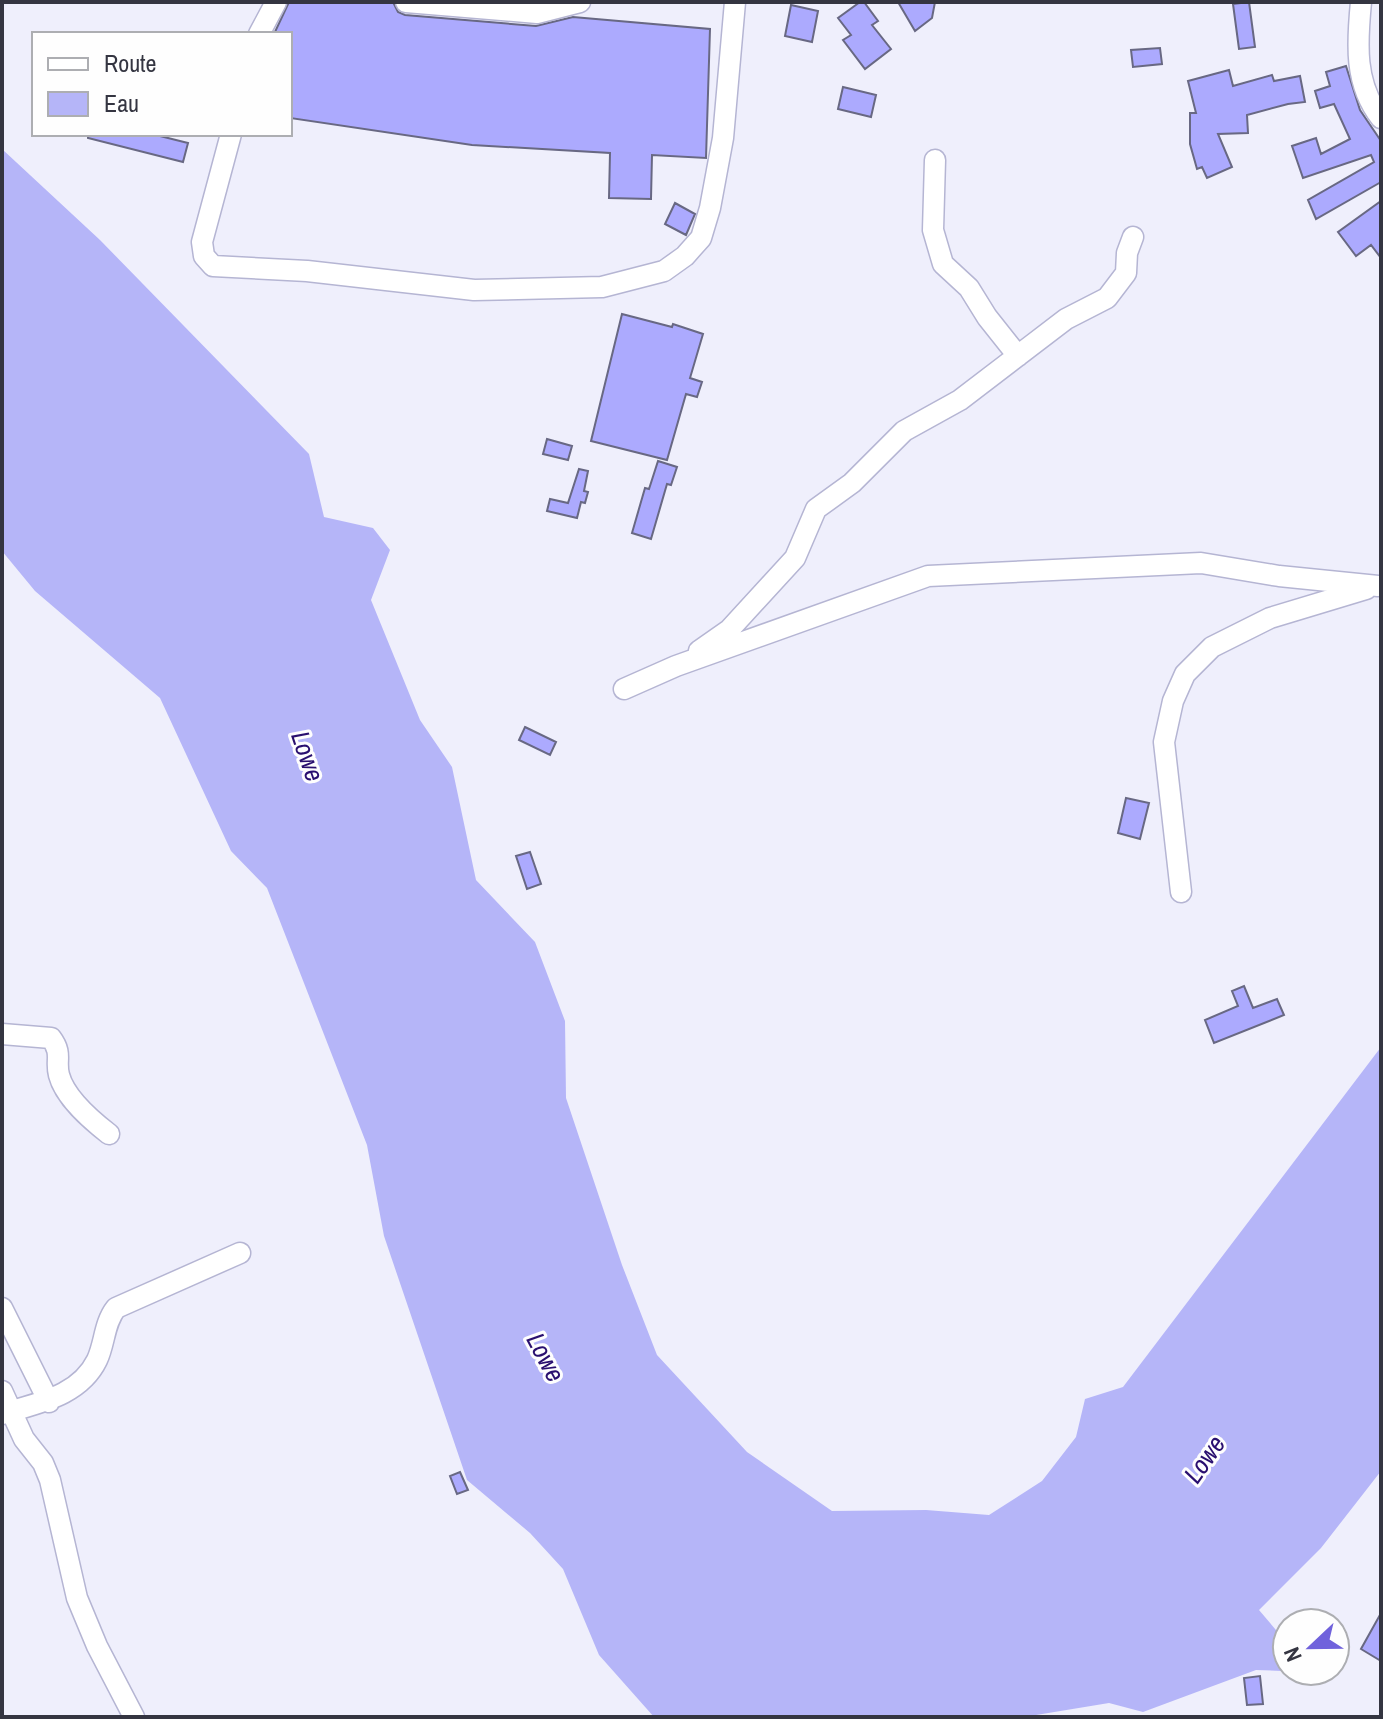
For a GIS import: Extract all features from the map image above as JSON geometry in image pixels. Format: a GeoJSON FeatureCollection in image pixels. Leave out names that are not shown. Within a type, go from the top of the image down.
{"type":"FeatureCollection","features":[{"type":"Feature","properties":{"kind":"street"},"geometry":{"type":"LineString","coordinates":[[260,32],[276,2]]}},
{"type":"Feature","properties":{"kind":"street"},"geometry":{"type":"LineString","coordinates":[[406,2],[537,13],[580,2]]}},
{"type":"Feature","properties":{"kind":"street"},"geometry":{"type":"LineString","coordinates":[[230,136],[202,242],[204,256],[213,266],[320,272],[474,290],[602,287],[636,280],[664,271],[685,256],[701,238],[723,138],[735,2]]}},
{"type":"Feature","properties":{"kind":"street"},"geometry":{"type":"LineString","coordinates":[[1361,2],[1358,40],[1360,70],[1372,107],[1381,118]]}},
{"type":"Feature","properties":{"kind":"street"},"geometry":{"type":"LineString","coordinates":[[935,160],[933,230],[943,264],[969,288],[1018,356]]}},
{"type":"Feature","properties":{"kind":"street"},"geometry":{"type":"LineString","coordinates":[[676,666],[729,630],[795,558],[816,509],[852,483],[904,431],[960,400],[1066,319],[1107,298],[1126,273],[1127,253],[1133,237]]}},
{"type":"Feature","properties":{"kind":"street"},"geometry":{"type":"LineString","coordinates":[[624,689],[676,666],[928,576],[1201,563],[1279,576],[1379,585]]}},
{"type":"Feature","properties":{"kind":"street"},"geometry":{"type":"LineString","coordinates":[[1181,892],[1164,742],[1173,701],[1185,674],[1212,647],[1270,618],[1379,585]]}},
{"type":"Feature","properties":{"kind":"street"},"geometry":{"type":"LineString","coordinates":[[2,1034],[51,1038],[59,1056],[60,1079],[87,1114],[109,1134]]}},
{"type":"Feature","properties":{"kind":"street"},"geometry":{"type":"LineString","coordinates":[[6,1412],[49,1402],[71,1388],[97,1361],[110,1315],[116,1308],[240,1253]]}},
{"type":"Feature","properties":{"kind":"street"},"geometry":{"type":"LineString","coordinates":[[2,1308],[49,1402]]}},
{"type":"Feature","properties":{"kind":"street"},"geometry":{"type":"LineString","coordinates":[[2,1391],[6,1412],[43,1463],[50,1480],[77,1598],[97,1646],[134,1717]]}},
{"type":"Feature","properties":{"kind":"water","name":"Lowe"},"geometry":{"type":"Polygon","coordinates":[[[2,149],[100,240],[309,454],[324,517],[373,528],[390,550],[371,600],[420,720],[452,767],[476,880],[535,942],[565,1021],[566,1098],[622,1265],[657,1355],[747,1452],[832,1511],[926,1510],[989,1515],[1042,1481],[1076,1437],[1085,1399],[1123,1387],[1381,1047],[1381,1471],[1321,1548],[1259,1610],[1271,1624],[1271,1671],[1256,1670],[1143,1712],[1109,1703],[1024,1717],[654,1717],[599,1655],[563,1569],[530,1533],[467,1480],[384,1236],[367,1145],[267,888],[231,851],[160,698],[35,591],[2,551],[2,149]]]}},
{"type":"Feature","properties":{"kind":"building"},"geometry":{"type":"Polygon","coordinates":[[[289,2],[393,2],[398,12],[405,15],[536,26],[573,17],[710,29],[706,158],[652,155],[651,199],[609,198],[610,153],[472,145],[292,118],[292,32],[275,32],[289,2]]]}},
{"type":"Feature","properties":{"kind":"building"},"geometry":{"type":"Polygon","coordinates":[[[864,2],[878,21],[872,25],[891,49],[865,69],[843,40],[851,35],[838,18],[864,2]]]}},
{"type":"Feature","properties":{"kind":"building"},"geometry":{"type":"Polygon","coordinates":[[[898,2],[935,2],[932,18],[915,31],[898,2]]]}},
{"type":"Feature","properties":{"kind":"building"},"geometry":{"type":"Polygon","coordinates":[[[1249,2],[1255,47],[1239,49],[1233,4],[1249,2]]]}},
{"type":"Feature","properties":{"kind":"building"},"geometry":{"type":"Polygon","coordinates":[[[791,5],[818,11],[812,42],[785,36],[791,5]]]}},
{"type":"Feature","properties":{"kind":"building"},"geometry":{"type":"Polygon","coordinates":[[[1160,48],[1162,64],[1133,67],[1131,50],[1160,48]]]}},
{"type":"Feature","properties":{"kind":"building"},"geometry":{"type":"Polygon","coordinates":[[[1346,66],[1360,110],[1381,141],[1381,182],[1316,219],[1308,200],[1374,162],[1371,155],[1303,178],[1292,146],[1316,138],[1321,154],[1350,139],[1334,104],[1320,108],[1315,91],[1330,86],[1326,72],[1346,66]]]}},
{"type":"Feature","properties":{"kind":"building"},"geometry":{"type":"Polygon","coordinates":[[[1229,70],[1233,86],[1272,75],[1274,81],[1300,76],[1305,102],[1247,115],[1248,133],[1218,134],[1232,167],[1207,178],[1202,167],[1197,169],[1190,144],[1190,113],[1196,113],[1188,81],[1229,70]]]}},
{"type":"Feature","properties":{"kind":"building"},"geometry":{"type":"Polygon","coordinates":[[[843,87],[876,95],[871,117],[838,109],[843,87]]]}},
{"type":"Feature","properties":{"kind":"building"},"geometry":{"type":"Polygon","coordinates":[[[160,136],[188,143],[183,162],[88,138],[160,136]]]}},
{"type":"Feature","properties":{"kind":"building"},"geometry":{"type":"Polygon","coordinates":[[[1381,201],[1381,258],[1371,245],[1356,256],[1338,232],[1381,201]]]}},
{"type":"Feature","properties":{"kind":"building"},"geometry":{"type":"Polygon","coordinates":[[[675,203],[695,214],[686,235],[665,224],[675,203]]]}},
{"type":"Feature","properties":{"kind":"building"},"geometry":{"type":"Polygon","coordinates":[[[622,314],[672,327],[673,324],[703,334],[690,378],[702,382],[697,397],[686,394],[667,460],[591,441],[622,314]]]}},
{"type":"Feature","properties":{"kind":"building"},"geometry":{"type":"Polygon","coordinates":[[[547,439],[572,446],[568,460],[543,454],[547,439]]]}},
{"type":"Feature","properties":{"kind":"building"},"geometry":{"type":"Polygon","coordinates":[[[658,461],[677,467],[671,485],[667,484],[651,539],[632,533],[645,488],[649,489],[658,461]]]}},
{"type":"Feature","properties":{"kind":"building"},"geometry":{"type":"Polygon","coordinates":[[[579,469],[588,471],[584,491],[588,492],[585,503],[581,502],[577,518],[547,511],[550,499],[568,503],[579,469]]]}},
{"type":"Feature","properties":{"kind":"building"},"geometry":{"type":"Polygon","coordinates":[[[525,727],[556,742],[550,755],[519,740],[525,727]]]}},
{"type":"Feature","properties":{"kind":"building"},"geometry":{"type":"Polygon","coordinates":[[[1126,798],[1149,803],[1140,839],[1118,833],[1126,798]]]}},
{"type":"Feature","properties":{"kind":"building"},"geometry":{"type":"Polygon","coordinates":[[[530,852],[541,884],[527,889],[516,856],[530,852]]]}},
{"type":"Feature","properties":{"kind":"building"},"geometry":{"type":"Polygon","coordinates":[[[1244,986],[1253,1008],[1277,999],[1284,1015],[1214,1043],[1205,1020],[1238,1006],[1232,991],[1244,986]]]}},
{"type":"Feature","properties":{"kind":"building"},"geometry":{"type":"Polygon","coordinates":[[[460,1472],[468,1490],[457,1494],[450,1476],[460,1472]]]}},
{"type":"Feature","properties":{"kind":"building"},"geometry":{"type":"Polygon","coordinates":[[[1381,1613],[1381,1661],[1361,1649],[1381,1613]]]}},
{"type":"Feature","properties":{"kind":"building"},"geometry":{"type":"Polygon","coordinates":[[[1260,1676],[1263,1704],[1247,1705],[1244,1678],[1260,1676]]]}}]}
